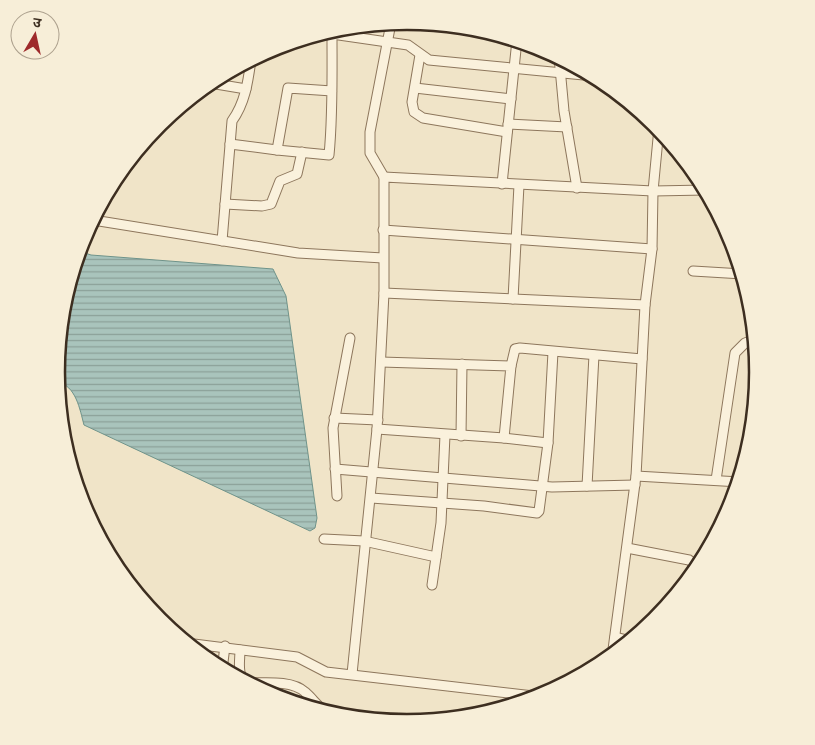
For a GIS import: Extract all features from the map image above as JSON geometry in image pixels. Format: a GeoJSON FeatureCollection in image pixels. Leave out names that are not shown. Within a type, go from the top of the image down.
{"type":"FeatureCollection","features":[{"type":"Feature","properties":{"kind":"street"},"geometry":{"type":"LineString","coordinates":[[352,674],[364,541],[371,498],[378,425],[384,293],[384,178],[370,153],[370,132],[390,31]]}},
{"type":"Feature","properties":{"kind":"street"},"geometry":{"type":"LineString","coordinates":[[350,35],[415,48],[420,55],[429,60],[576,74]]}},
{"type":"Feature","properties":{"kind":"street"},"geometry":{"type":"LineString","coordinates":[[230,144],[329,155],[332,39]]}},
{"type":"Feature","properties":{"kind":"street"},"geometry":{"type":"LineString","coordinates":[[502,184],[516,48]]}},
{"type":"Feature","properties":{"kind":"street"},"geometry":{"type":"LineString","coordinates":[[420,55],[412,108],[418,115],[508,128],[567,127]]}},
{"type":"Feature","properties":{"kind":"street"},"geometry":{"type":"LineString","coordinates":[[560,66],[567,127],[577,188]]}},
{"type":"Feature","properties":{"kind":"street"},"geometry":{"type":"LineString","coordinates":[[222,241],[232,121],[240,109],[246,90],[249,69]]}},
{"type":"Feature","properties":{"kind":"street"},"geometry":{"type":"LineString","coordinates":[[221,85],[246,90]]}},
{"type":"Feature","properties":{"kind":"street"},"geometry":{"type":"LineString","coordinates":[[277,150],[288,88],[332,91]]}},
{"type":"Feature","properties":{"kind":"street"},"geometry":{"type":"LineString","coordinates":[[415,88],[511,99]]}},
{"type":"Feature","properties":{"kind":"street"},"geometry":{"type":"LineString","coordinates":[[614,646],[636,476],[645,305],[652,249],[652,192],[658,139]]}},
{"type":"Feature","properties":{"kind":"street"},"geometry":{"type":"LineString","coordinates":[[225,204],[262,206],[271,204],[280,181],[297,174],[302,152]]}},
{"type":"Feature","properties":{"kind":"street"},"geometry":{"type":"LineString","coordinates":[[384,178],[652,192],[697,190]]}},
{"type":"Feature","properties":{"kind":"street"},"geometry":{"type":"LineString","coordinates":[[513,299],[519,185]]}},
{"type":"Feature","properties":{"kind":"street"},"geometry":{"type":"LineString","coordinates":[[100,221],[298,253],[383,258]]}},
{"type":"Feature","properties":{"kind":"street"},"geometry":{"type":"LineString","coordinates":[[383,230],[652,249]]}},
{"type":"Feature","properties":{"kind":"street"},"geometry":{"type":"LineString","coordinates":[[693,271],[735,274]]}},
{"type":"Feature","properties":{"kind":"street"},"geometry":{"type":"LineString","coordinates":[[384,293],[645,305]]}},
{"type":"Feature","properties":{"kind":"street"},"geometry":{"type":"LineString","coordinates":[[337,496],[334,418],[350,338]]}},
{"type":"Feature","properties":{"kind":"street"},"geometry":{"type":"LineString","coordinates":[[716,480],[735,353],[748,342]]}},
{"type":"Feature","properties":{"kind":"street"},"geometry":{"type":"LineString","coordinates":[[504,438],[511,366],[515,349],[642,359]]}},
{"type":"Feature","properties":{"kind":"street"},"geometry":{"type":"LineString","coordinates":[[371,498],[537,513],[541,507],[548,443],[553,352]]}},
{"type":"Feature","properties":{"kind":"street"},"geometry":{"type":"LineString","coordinates":[[587,486],[594,355]]}},
{"type":"Feature","properties":{"kind":"street"},"geometry":{"type":"LineString","coordinates":[[381,362],[511,366]]}},
{"type":"Feature","properties":{"kind":"street"},"geometry":{"type":"LineString","coordinates":[[461,436],[462,364]]}},
{"type":"Feature","properties":{"kind":"street"},"geometry":{"type":"LineString","coordinates":[[334,418],[445,435],[504,438],[548,443]]}},
{"type":"Feature","properties":{"kind":"street"},"geometry":{"type":"LineString","coordinates":[[432,585],[442,503],[445,435]]}},
{"type":"Feature","properties":{"kind":"street"},"geometry":{"type":"LineString","coordinates":[[335,469],[543,485],[635,486]]}},
{"type":"Feature","properties":{"kind":"street"},"geometry":{"type":"LineString","coordinates":[[636,476],[732,481]]}},
{"type":"Feature","properties":{"kind":"street"},"geometry":{"type":"LineString","coordinates":[[324,539],[364,541],[436,557]]}},
{"type":"Feature","properties":{"kind":"street"},"geometry":{"type":"LineString","coordinates":[[627,548],[689,560],[692,562]]}},
{"type":"Feature","properties":{"kind":"street"},"geometry":{"type":"LineString","coordinates":[[615,637],[622,639]]}},
{"type":"Feature","properties":{"kind":"street"},"geometry":{"type":"LineString","coordinates":[[199,644],[297,657],[320,671],[524,695]]}},
{"type":"Feature","properties":{"kind":"street"},"geometry":{"type":"LineString","coordinates":[[223,661],[225,646]]}},
{"type":"Feature","properties":{"kind":"street"},"geometry":{"type":"LineString","coordinates":[[240,650],[240,671]]}},
{"type":"Feature","properties":{"kind":"street"},"geometry":{"type":"LineString","coordinates":[[264,684],[292,685],[304,690],[313,701]]}},
{"type":"Feature","properties":{"kind":"water"},"geometry":{"type":"Polygon","coordinates":[[[86,253],[273,269],[286,296],[317,518],[315,528],[310,531],[84,425],[76,399],[66,386],[65,372],[68,328],[77,284],[86,253]]]}}]}
